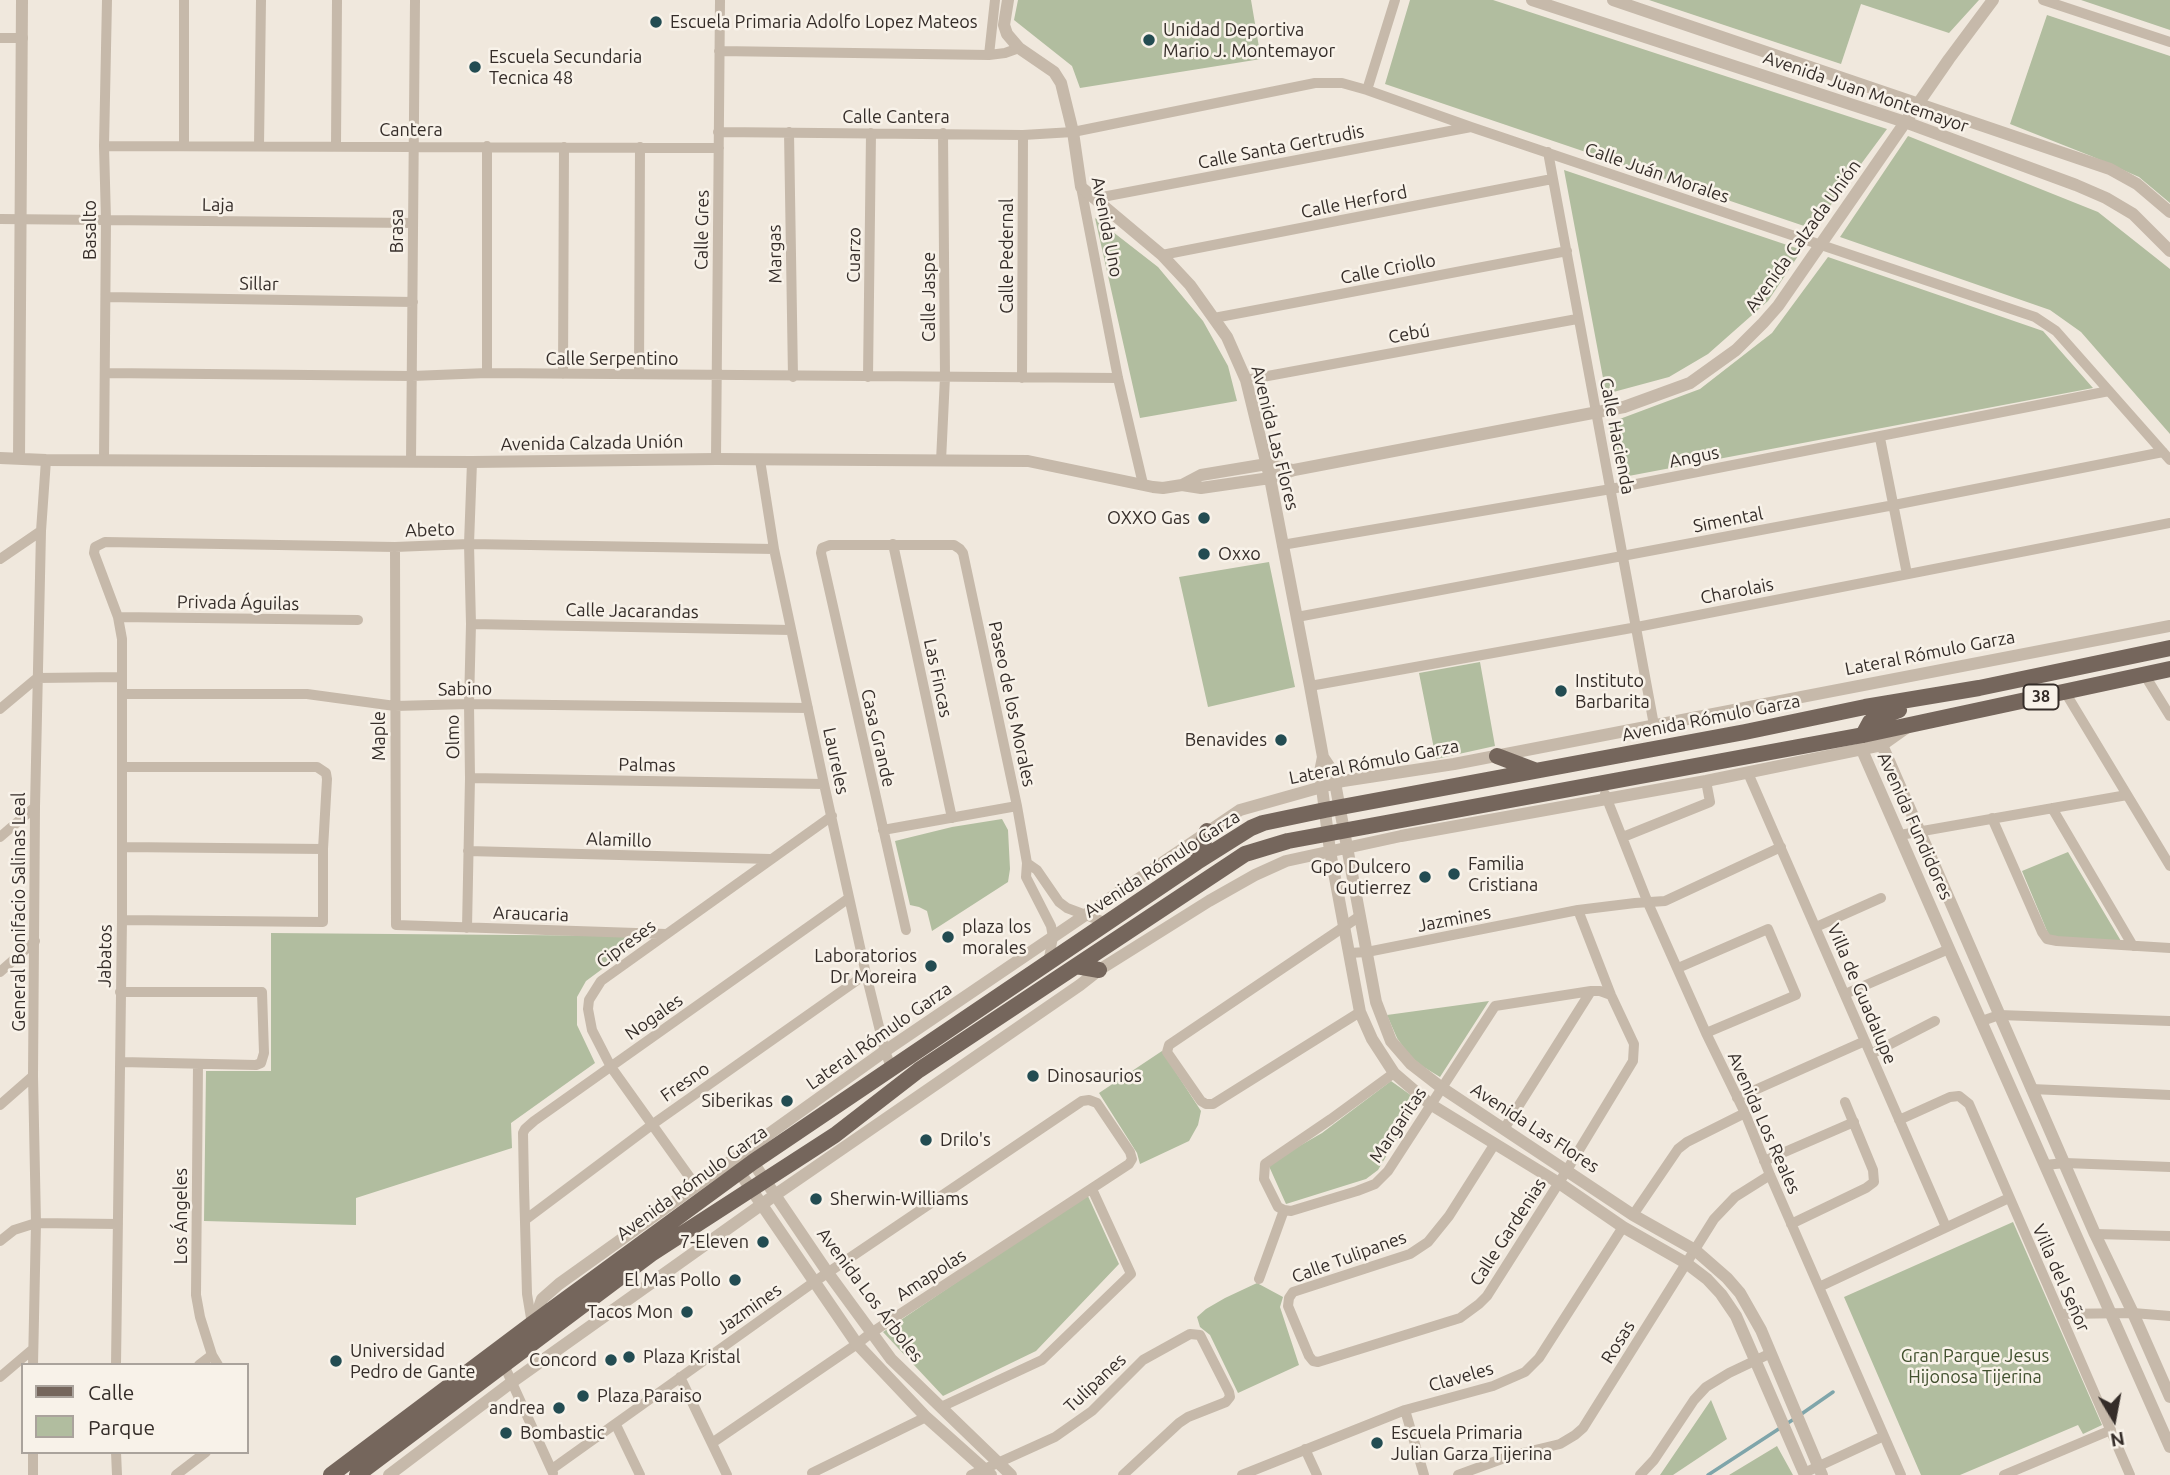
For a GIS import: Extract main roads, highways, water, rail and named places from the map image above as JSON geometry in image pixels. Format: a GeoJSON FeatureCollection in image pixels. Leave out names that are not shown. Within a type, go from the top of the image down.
{"type":"FeatureCollection","features":[{"type":"Feature","properties":{"kind":"main road","name":"Avenida Rómulo Garza"},"geometry":{"type":"LineString","coordinates":[[331,1475],[743,1162],[1251,828],[1263,823],[1864,707],[1979,688],[2170,648]]}},
{"type":"Feature","properties":{"kind":"main road","name":"Avenida Rómulo Garza"},"geometry":{"type":"LineString","coordinates":[[357,1475],[659,1249],[835,1135],[919,1070],[1245,854],[1288,841],[1329,843],[1345,831],[1604,791],[1862,742],[1913,724],[2170,669]]}},
{"type":"Feature","properties":{"kind":"main road"},"geometry":{"type":"LineString","coordinates":[[1745,732],[1769,732],[1830,724],[1848,727],[1862,742],[1870,722],[1882,715],[1979,688]]}},
{"type":"Feature","properties":{"kind":"main road"},"geometry":{"type":"LineString","coordinates":[[1497,755],[1534,770]]}},
{"type":"Feature","properties":{"kind":"main road"},"geometry":{"type":"LineString","coordinates":[[1245,854],[1262,833],[1330,812]]}},
{"type":"Feature","properties":{"kind":"main road"},"geometry":{"type":"LineString","coordinates":[[1197,862],[1207,831]]}},
{"type":"Feature","properties":{"kind":"main road"},"geometry":{"type":"LineString","coordinates":[[1115,960],[1121,937]]}},
{"type":"Feature","properties":{"kind":"main road"},"geometry":{"type":"LineString","coordinates":[[1076,966],[1099,971]]}},
{"type":"Feature","properties":{"kind":"waterway"},"geometry":{"type":"LineString","coordinates":[[1800,1415],[1833,1392]]}},
{"type":"Feature","properties":{"kind":"waterway"},"geometry":{"type":"LineString","coordinates":[[1708,1475],[1794,1419]]}},
{"type":"Feature","properties":{"kind":"place","name":"Escuela Primaria Adolfo Lopez Mateos"},"geometry":{"type":"Point","coordinates":[656,22]}},
{"type":"Feature","properties":{"kind":"place","name":"Unidad Deportiva Mario J. Montemayor"},"geometry":{"type":"Point","coordinates":[1149,40]}},
{"type":"Feature","properties":{"kind":"place","name":"Escuela Secundaria Tecnica 48"},"geometry":{"type":"Point","coordinates":[475,67]}},
{"type":"Feature","properties":{"kind":"place","name":"OXXO Gas"},"geometry":{"type":"Point","coordinates":[1204,518]}},
{"type":"Feature","properties":{"kind":"place","name":"Oxxo"},"geometry":{"type":"Point","coordinates":[1204,554]}},
{"type":"Feature","properties":{"kind":"place","name":"Instituto Barbarita"},"geometry":{"type":"Point","coordinates":[1561,691]}},
{"type":"Feature","properties":{"kind":"place","name":"Benavides"},"geometry":{"type":"Point","coordinates":[1281,740]}},
{"type":"Feature","properties":{"kind":"place","name":"Familia Cristiana"},"geometry":{"type":"Point","coordinates":[1454,874]}},
{"type":"Feature","properties":{"kind":"place","name":"Gpo Dulcero Gutierrez"},"geometry":{"type":"Point","coordinates":[1425,877]}},
{"type":"Feature","properties":{"kind":"place","name":"plaza los morales"},"geometry":{"type":"Point","coordinates":[948,937]}},
{"type":"Feature","properties":{"kind":"place","name":"Laboratorios Dr Moreira"},"geometry":{"type":"Point","coordinates":[931,966]}},
{"type":"Feature","properties":{"kind":"place","name":"Dinosaurios"},"geometry":{"type":"Point","coordinates":[1033,1076]}},
{"type":"Feature","properties":{"kind":"place","name":"Siberikas"},"geometry":{"type":"Point","coordinates":[787,1101]}},
{"type":"Feature","properties":{"kind":"place","name":"Drilo's"},"geometry":{"type":"Point","coordinates":[926,1140]}},
{"type":"Feature","properties":{"kind":"place","name":"Sherwin-Williams"},"geometry":{"type":"Point","coordinates":[816,1199]}},
{"type":"Feature","properties":{"kind":"place","name":"7-Eleven"},"geometry":{"type":"Point","coordinates":[763,1242]}},
{"type":"Feature","properties":{"kind":"place","name":"El Mas Pollo"},"geometry":{"type":"Point","coordinates":[735,1280]}},
{"type":"Feature","properties":{"kind":"place","name":"Tacos Mon"},"geometry":{"type":"Point","coordinates":[687,1312]}},
{"type":"Feature","properties":{"kind":"place","name":"Plaza Kristal"},"geometry":{"type":"Point","coordinates":[629,1357]}},
{"type":"Feature","properties":{"kind":"place","name":"Concord"},"geometry":{"type":"Point","coordinates":[611,1360]}},
{"type":"Feature","properties":{"kind":"place","name":"Universidad Pedro de Gante"},"geometry":{"type":"Point","coordinates":[336,1361]}},
{"type":"Feature","properties":{"kind":"place","name":"Plaza Paraiso"},"geometry":{"type":"Point","coordinates":[583,1396]}},
{"type":"Feature","properties":{"kind":"place","name":"andrea"},"geometry":{"type":"Point","coordinates":[559,1408]}},
{"type":"Feature","properties":{"kind":"place","name":"Bombastic"},"geometry":{"type":"Point","coordinates":[506,1433]}},
{"type":"Feature","properties":{"kind":"place","name":"Escuela Primaria Julian Garza Tijerina"},"geometry":{"type":"Point","coordinates":[1377,1443]}},
{"type":"Feature","properties":{"kind":"park label","name":"Gran Parque Jesus Hijonosa Tijerina"},"geometry":{"type":"Point","coordinates":[1975,1366]}}]}
